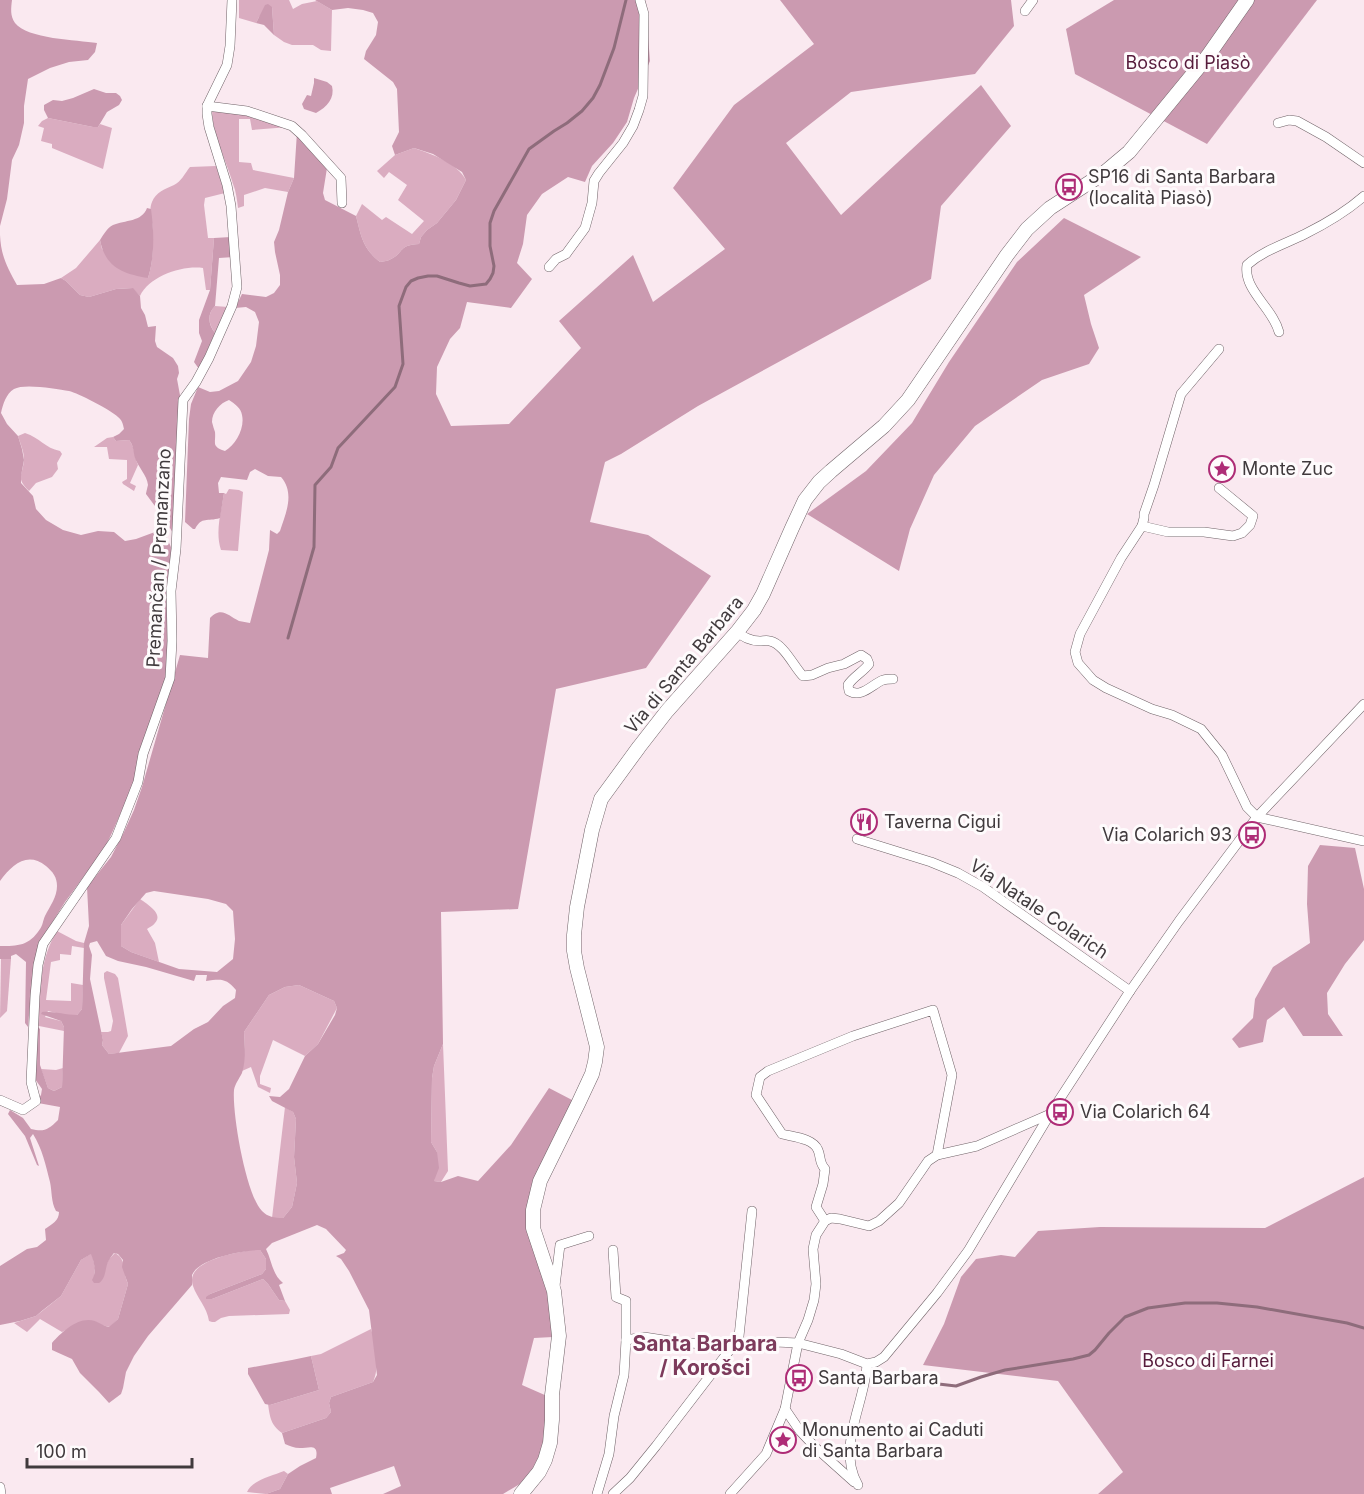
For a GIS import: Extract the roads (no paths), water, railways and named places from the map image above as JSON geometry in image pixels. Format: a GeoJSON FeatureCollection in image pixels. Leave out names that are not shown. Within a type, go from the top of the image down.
{"type":"FeatureCollection","features":[{"type":"Feature","properties":{"kind":"street"},"geometry":{"type":"LineString","coordinates":[[232,0],[227,65],[207,106],[247,111],[292,126],[341,178],[342,203]]}},
{"type":"Feature","properties":{"kind":"street"},"geometry":{"type":"LineString","coordinates":[[549,267],[566,254],[585,228],[594,181],[623,143],[639,110],[643,96],[644,14],[640,0]]}},
{"type":"Feature","properties":{"kind":"street"},"geometry":{"type":"LineString","coordinates":[[1025,11],[1033,0]]}},
{"type":"Feature","properties":{"kind":"street","name":"Via di Santa Barbara"},"geometry":{"type":"LineString","coordinates":[[521,1494],[545,1460],[550,1443],[552,1395],[563,1330],[554,1291],[532,1228],[533,1210],[540,1181],[592,1074],[597,1047],[577,968],[574,935],[582,876],[596,812],[602,799],[639,747],[754,610],[805,500],[819,482],[903,407],[1027,229],[1050,208],[1104,173],[1129,152],[1213,50],[1247,0]]}},
{"type":"Feature","properties":{"kind":"street","name":"Premančan / Premanzano"},"geometry":{"type":"LineString","coordinates":[[0,1100],[23,1110],[36,1101],[31,1082],[35,996],[38,964],[44,944],[116,838],[138,782],[143,754],[170,678],[171,591],[176,549],[183,400],[209,358],[232,306],[237,287],[231,206],[227,184],[209,127],[207,106]]}},
{"type":"Feature","properties":{"kind":"street"},"geometry":{"type":"LineString","coordinates":[[1278,123],[1289,120],[1297,121],[1326,137],[1364,163]]}},
{"type":"Feature","properties":{"kind":"street"},"geometry":{"type":"LineString","coordinates":[[1279,332],[1276,323],[1251,285],[1246,273],[1247,265],[1257,256],[1305,234],[1364,196]]}},
{"type":"Feature","properties":{"kind":"street"},"geometry":{"type":"LineString","coordinates":[[1219,349],[1181,394],[1142,526],[1121,558],[1080,634],[1075,652],[1078,663],[1093,680],[1106,688],[1201,729],[1222,754],[1247,807],[1257,817],[1364,842]]}},
{"type":"Feature","properties":{"kind":"street"},"geometry":{"type":"LineString","coordinates":[[1142,526],[1168,532],[1204,532],[1233,536],[1242,533],[1250,525],[1253,516],[1219,488]]}},
{"type":"Feature","properties":{"kind":"street"},"geometry":{"type":"LineString","coordinates":[[737,632],[747,639],[771,641],[793,661],[803,676],[844,664],[861,655],[867,658],[869,664],[848,685],[849,691],[854,694],[861,693],[884,680],[894,679]]}},
{"type":"Feature","properties":{"kind":"street"},"geometry":{"type":"LineString","coordinates":[[626,1340],[644,1337],[735,1346],[775,1342],[798,1343],[841,1354],[867,1364],[884,1358],[968,1251],[1050,1114],[1179,921],[1257,817],[1364,704]]}},
{"type":"Feature","properties":{"kind":"street","name":"Via Natale Colarich"},"geometry":{"type":"LineString","coordinates":[[856,839],[931,862],[975,882],[1131,992]]}},
{"type":"Feature","properties":{"kind":"street"},"geometry":{"type":"LineString","coordinates":[[825,1221],[816,1207],[825,1169],[820,1161],[818,1149],[812,1142],[782,1134],[756,1095],[760,1077],[768,1071],[853,1036],[933,1010],[952,1075],[937,1155]]}},
{"type":"Feature","properties":{"kind":"street"},"geometry":{"type":"LineString","coordinates":[[730,1494],[766,1454],[785,1408],[798,1343],[814,1300],[816,1284],[813,1250],[816,1236],[825,1221],[840,1218],[869,1226],[879,1221],[899,1203],[928,1161],[937,1155],[977,1146],[1050,1114]]}},
{"type":"Feature","properties":{"kind":"street"},"geometry":{"type":"LineString","coordinates":[[613,1494],[630,1478],[735,1346],[752,1211]]}},
{"type":"Feature","properties":{"kind":"street"},"geometry":{"type":"LineString","coordinates":[[554,1291],[560,1245],[589,1236]]}},
{"type":"Feature","properties":{"kind":"street"},"geometry":{"type":"LineString","coordinates":[[597,1494],[609,1454],[614,1416],[624,1375],[626,1301],[616,1297],[613,1250]]}},
{"type":"Feature","properties":{"kind":"street"},"geometry":{"type":"LineString","coordinates":[[785,1408],[800,1431],[816,1448],[858,1485],[852,1472],[850,1443],[867,1364]]}},
{"type":"Feature","properties":{"kind":"street"},"geometry":{"type":"LineString","coordinates":[[0,1487],[1,1494]]}},
{"type":"Feature","properties":{"kind":"waterway"},"geometry":{"type":"LineString","coordinates":[[288,638],[314,547],[315,485],[331,467],[338,448],[395,387],[403,364],[399,306],[406,287],[411,281],[428,276],[437,276],[470,286],[486,284],[490,279],[494,266],[490,246],[490,223],[494,211],[529,149],[567,123],[593,98],[614,48],[626,0]]}},
{"type":"Feature","properties":{"kind":"waterway"},"geometry":{"type":"LineString","coordinates":[[921,1382],[956,1386],[1005,1370],[1089,1355],[1125,1317],[1148,1308],[1185,1303],[1257,1307],[1364,1328]]}},
{"type":"Feature","properties":{"kind":"place","name":"SP16 di Santa Barbara (località Piasò)"},"geometry":{"type":"Point","coordinates":[1069,187]}},
{"type":"Feature","properties":{"kind":"place","name":"Monte Zuc"},"geometry":{"type":"Point","coordinates":[1222,469]}},
{"type":"Feature","properties":{"kind":"place","name":"Taverna Cigui"},"geometry":{"type":"Point","coordinates":[864,822]}},
{"type":"Feature","properties":{"kind":"place","name":"Via Colarich 93"},"geometry":{"type":"Point","coordinates":[1252,835]}},
{"type":"Feature","properties":{"kind":"place","name":"Via Colarich 64"},"geometry":{"type":"Point","coordinates":[1060,1112]}},
{"type":"Feature","properties":{"kind":"place","name":"Santa Barbara"},"geometry":{"type":"Point","coordinates":[799,1378]}},
{"type":"Feature","properties":{"kind":"place","name":"Monumento ai Caduti di Santa Barbara"},"geometry":{"type":"Point","coordinates":[783,1440]}},
{"type":"Feature","properties":{"kind":"district","name":"Santa Barbara / Korošci"},"geometry":{"type":"Point","coordinates":[705,1356]}},
{"type":"Feature","properties":{"kind":"park label","name":"Bosco di Piasò"},"geometry":{"type":"Point","coordinates":[1188,63]}},
{"type":"Feature","properties":{"kind":"park label","name":"Bosco di Farnei"},"geometry":{"type":"Point","coordinates":[1208,1361]}}]}
